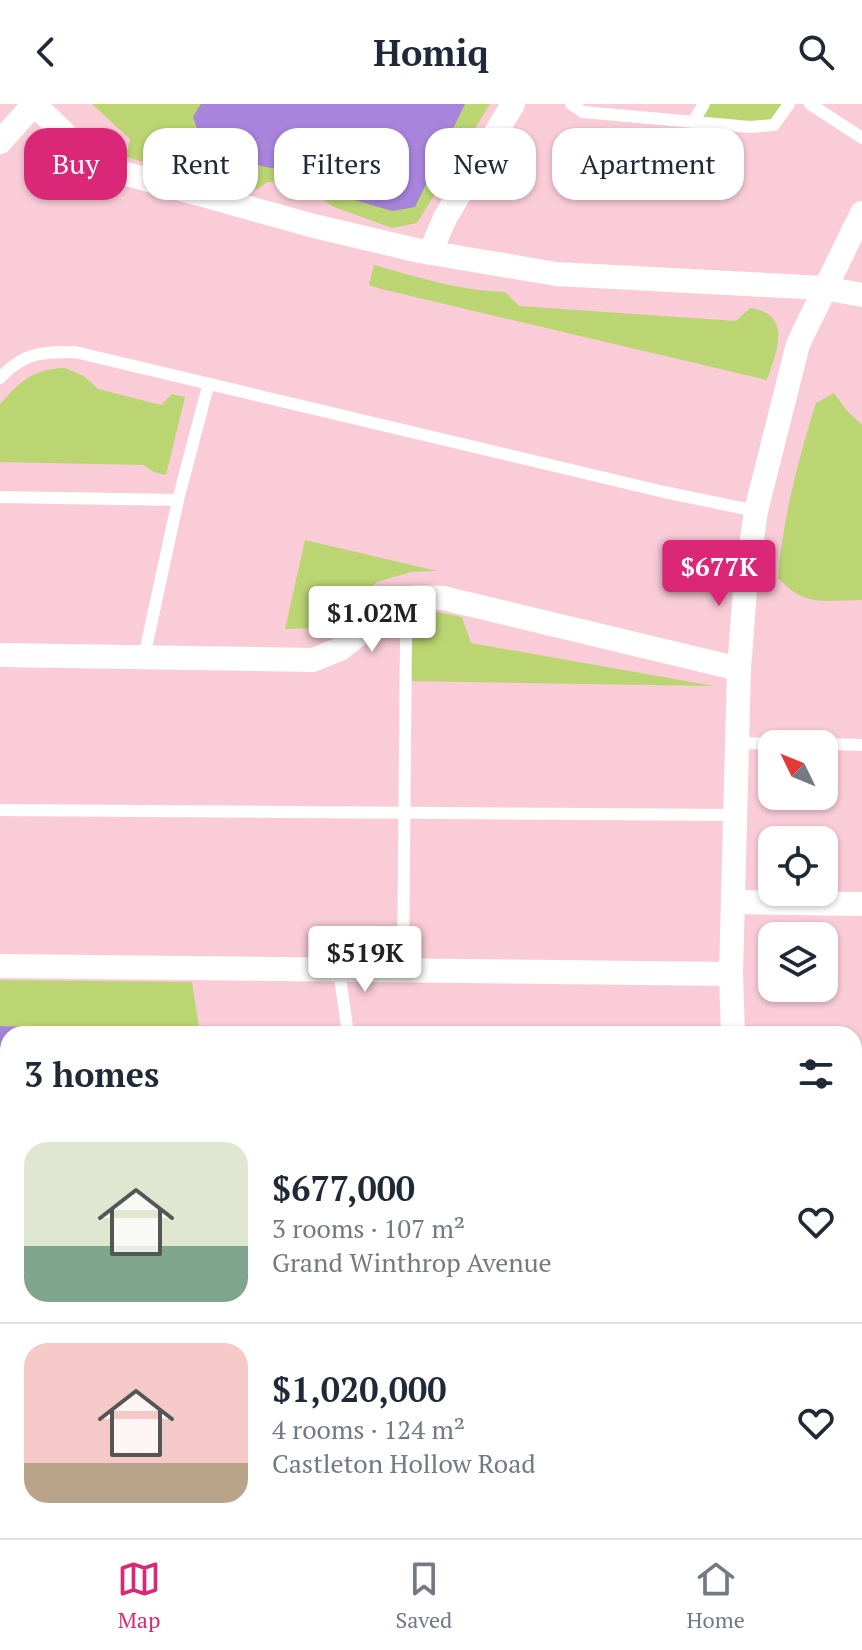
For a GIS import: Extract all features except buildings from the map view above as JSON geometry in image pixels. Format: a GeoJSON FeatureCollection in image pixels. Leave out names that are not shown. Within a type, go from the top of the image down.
{"type":"FeatureCollection","features":[{"type":"Feature","properties":{"kind":"street"},"geometry":{"type":"LineString","coordinates":[[0,142],[34,104],[98,166],[314,226],[430,253],[556,274],[824,288],[862,295]]}},
{"type":"Feature","properties":{"kind":"street"},"geometry":{"type":"LineString","coordinates":[[430,253],[445,218],[513,104]]}},
{"type":"Feature","properties":{"kind":"street"},"geometry":{"type":"LineString","coordinates":[[733,1026],[731,974],[739,669],[745,590],[756,511],[798,344],[862,213]]}},
{"type":"Feature","properties":{"kind":"street"},"geometry":{"type":"LineString","coordinates":[[0,655],[313,660],[340,649],[398,603],[417,597],[443,598],[739,669]]}},
{"type":"Feature","properties":{"kind":"street"},"geometry":{"type":"LineString","coordinates":[[735,902],[862,904]]}},
{"type":"Feature","properties":{"kind":"street"},"geometry":{"type":"LineString","coordinates":[[0,966],[731,974]]}},
{"type":"Feature","properties":{"kind":"lane"},"geometry":{"type":"LineString","coordinates":[[571,104],[583,112],[750,127],[774,125],[789,104]]}},
{"type":"Feature","properties":{"kind":"lane"},"geometry":{"type":"LineString","coordinates":[[693,122],[704,104]]}},
{"type":"Feature","properties":{"kind":"lane"},"geometry":{"type":"LineString","coordinates":[[810,104],[862,138]]}},
{"type":"Feature","properties":{"kind":"lane"},"geometry":{"type":"LineString","coordinates":[[0,378],[9,368],[39,352],[75,352],[208,386],[756,511]]}},
{"type":"Feature","properties":{"kind":"lane"},"geometry":{"type":"LineString","coordinates":[[144,657],[178,500],[208,386]]}},
{"type":"Feature","properties":{"kind":"lane"},"geometry":{"type":"LineString","coordinates":[[0,497],[178,500]]}},
{"type":"Feature","properties":{"kind":"lane"},"geometry":{"type":"LineString","coordinates":[[398,603],[406,636],[403,970]]}},
{"type":"Feature","properties":{"kind":"lane"},"geometry":{"type":"LineString","coordinates":[[737,743],[758,743]]}},
{"type":"Feature","properties":{"kind":"lane"},"geometry":{"type":"LineString","coordinates":[[838,744],[862,745]]}},
{"type":"Feature","properties":{"kind":"lane"},"geometry":{"type":"LineString","coordinates":[[0,810],[736,815]]}},
{"type":"Feature","properties":{"kind":"lane"},"geometry":{"type":"LineString","coordinates":[[339,970],[347,1026]]}},
{"type":"Feature","properties":{"kind":"green space"},"geometry":{"type":"Polygon","coordinates":[[[92,104],[490,104],[475,128],[425,128],[425,200],[431,200],[417,223],[392,228],[334,207],[323,200],[409,200],[409,128],[274,128],[274,182],[258,188],[258,128],[143,128],[143,162],[127,157],[130,139],[127,128],[118,128],[92,104]]]}},
{"type":"Feature","properties":{"kind":"green space"},"geometry":{"type":"Polygon","coordinates":[[[704,104],[789,104],[774,125],[693,122],[704,104]]]}},
{"type":"Feature","properties":{"kind":"green space"},"geometry":{"type":"Polygon","coordinates":[[[374,265],[456,286],[505,292],[519,306],[736,321],[750,308],[772,318],[777,326],[777,347],[767,380],[381,289],[369,285],[374,265]]]}},
{"type":"Feature","properties":{"kind":"green space"},"geometry":{"type":"Polygon","coordinates":[[[65,368],[84,376],[98,389],[161,405],[172,394],[185,397],[166,475],[144,465],[0,462],[0,404],[35,374],[65,368]]]}},
{"type":"Feature","properties":{"kind":"green space"},"geometry":{"type":"Polygon","coordinates":[[[834,393],[862,425],[862,600],[807,598],[788,588],[778,578],[787,511],[809,424],[816,403],[834,393]]]}},
{"type":"Feature","properties":{"kind":"green space"},"geometry":{"type":"Polygon","coordinates":[[[305,540],[437,571],[411,572],[377,582],[336,617],[316,628],[285,629],[305,540]]]}},
{"type":"Feature","properties":{"kind":"green space"},"geometry":{"type":"Polygon","coordinates":[[[426,610],[462,617],[471,643],[714,686],[406,681],[404,621],[426,610]]]}},
{"type":"Feature","properties":{"kind":"green space"},"geometry":{"type":"Polygon","coordinates":[[[0,980],[192,982],[199,1026],[0,1026],[0,980]]]}},
{"type":"Feature","properties":{"kind":"shaded area"},"geometry":{"type":"Polygon","coordinates":[[[201,104],[465,104],[453,128],[425,128],[425,186],[415,207],[392,211],[354,200],[409,200],[409,128],[274,128],[274,169],[258,165],[258,128],[197,128],[193,117],[201,104]]]}}]}
